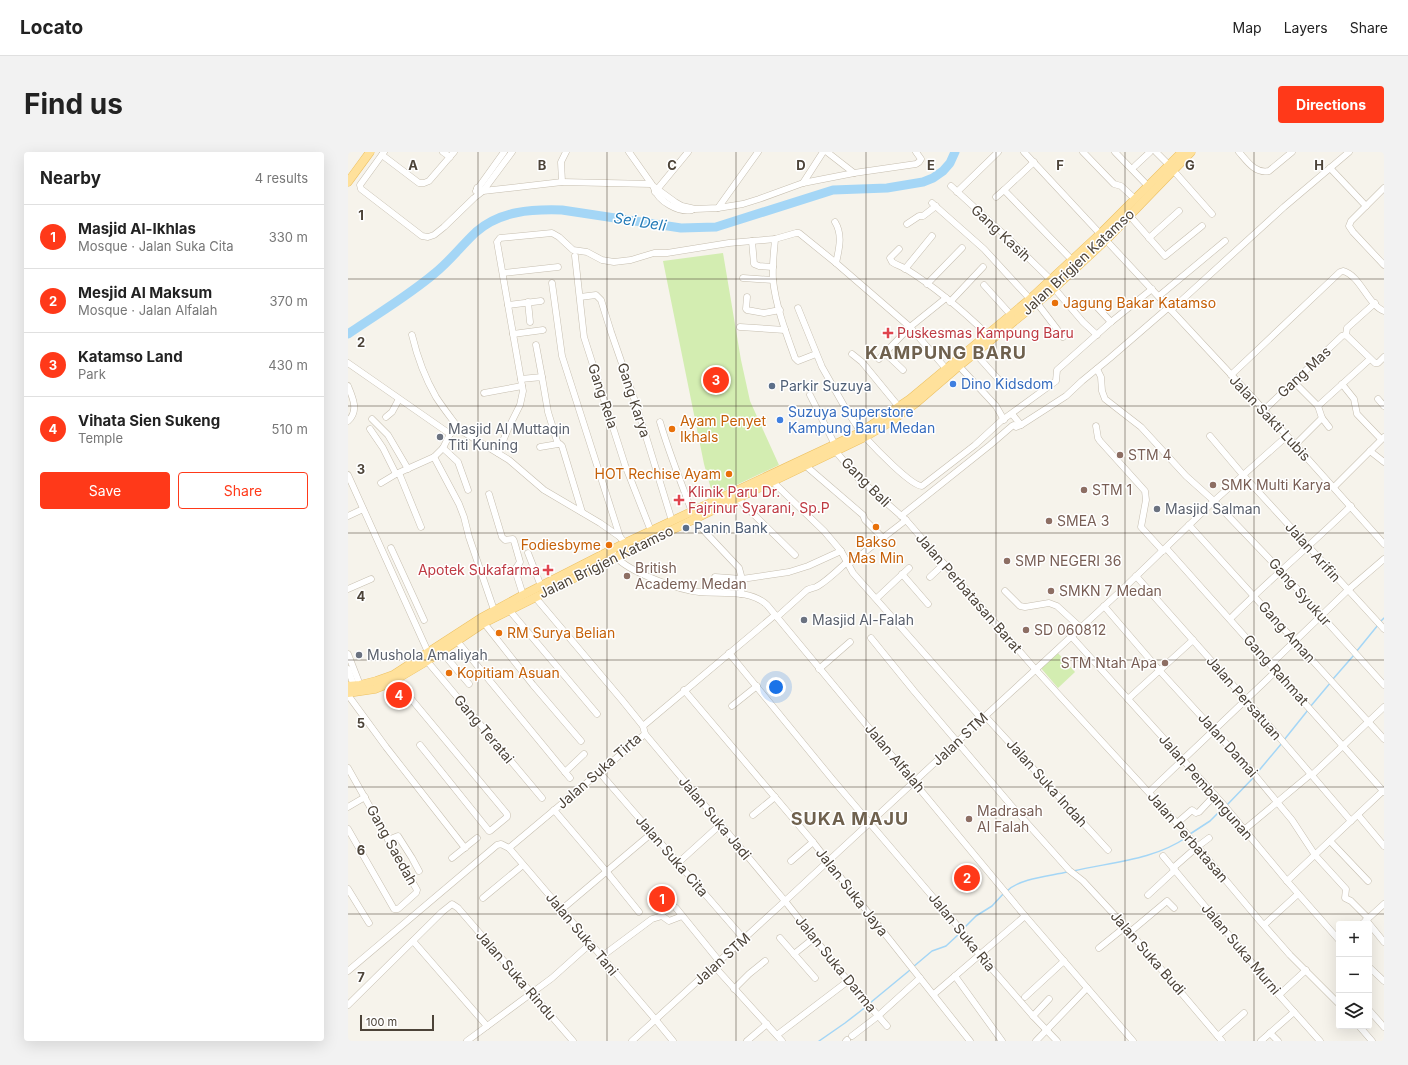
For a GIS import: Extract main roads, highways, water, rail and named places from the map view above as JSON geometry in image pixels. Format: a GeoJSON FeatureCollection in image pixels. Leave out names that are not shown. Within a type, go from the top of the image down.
{"type":"FeatureCollection","features":[{"type":"Feature","properties":{"kind":"main road"},"geometry":{"type":"LineString","coordinates":[[348,182],[370,152]]}},
{"type":"Feature","properties":{"kind":"main road","name":"Jalan Brigjen Katamso"},"geometry":{"type":"LineString","coordinates":[[957,363],[975,353],[1129,215],[1171,168],[1182,152]]}},
{"type":"Feature","properties":{"kind":"main road","name":"Jalan Brigjen Katamso"},"geometry":{"type":"LineString","coordinates":[[1053,284],[1072,260],[1103,237],[1148,186],[1191,152]]}},
{"type":"Feature","properties":{"kind":"main road","name":"Jalan Brigjen Katamso"},"geometry":{"type":"LineString","coordinates":[[348,694],[375,689],[397,680],[428,656],[494,610],[541,586],[613,554],[834,448],[888,424],[916,403],[948,371],[1011,315],[1034,301]]}},
{"type":"Feature","properties":{"kind":"main road","name":"Jalan Brigjen Katamso"},"geometry":{"type":"LineString","coordinates":[[863,435],[899,406],[948,371]]}},
{"type":"Feature","properties":{"kind":"main road","name":"Jalan Brigjen Katamso"},"geometry":{"type":"LineString","coordinates":[[354,686],[393,675],[428,656],[441,652],[457,641],[463,633],[510,611],[613,554],[623,540],[650,531],[672,521],[692,516],[737,498],[806,466],[820,456]]}},
{"type":"Feature","properties":{"kind":"waterway","name":"Sei Deli"},"geometry":{"type":"LineString","coordinates":[[348,334],[425,281],[485,225],[516,213],[539,210],[562,210],[681,228],[716,227],[833,190],[887,188],[923,182],[933,178],[943,171],[950,163],[955,152]]}},
{"type":"Feature","properties":{"kind":"waterway"},"geometry":{"type":"LineString","coordinates":[[1380,622],[1384,618]]}},
{"type":"Feature","properties":{"kind":"waterway"},"geometry":{"type":"LineString","coordinates":[[1356,652],[1378,625]]}},
{"type":"Feature","properties":{"kind":"waterway"},"geometry":{"type":"LineString","coordinates":[[1333,679],[1354,655]]}},
{"type":"Feature","properties":{"kind":"waterway"},"geometry":{"type":"LineString","coordinates":[[1310,707],[1331,682]]}},
{"type":"Feature","properties":{"kind":"waterway"},"geometry":{"type":"LineString","coordinates":[[1284,740],[1308,710]]}},
{"type":"Feature","properties":{"kind":"waterway"},"geometry":{"type":"LineString","coordinates":[[1256,774],[1282,743]]}},
{"type":"Feature","properties":{"kind":"waterway"},"geometry":{"type":"LineString","coordinates":[[1226,806],[1254,777]]}},
{"type":"Feature","properties":{"kind":"waterway"},"geometry":{"type":"LineString","coordinates":[[1190,834],[1210,821],[1223,808]]}},
{"type":"Feature","properties":{"kind":"waterway"},"geometry":{"type":"LineString","coordinates":[[1073,871],[1132,859],[1161,851],[1187,837]]}},
{"type":"Feature","properties":{"kind":"waterway"},"geometry":{"type":"LineString","coordinates":[[1007,891],[1019,883],[1027,880],[1067,872]]}},
{"type":"Feature","properties":{"kind":"waterway"},"geometry":{"type":"LineString","coordinates":[[962,930],[976,916],[992,906],[1004,893]]}},
{"type":"Feature","properties":{"kind":"waterway"},"geometry":{"type":"LineString","coordinates":[[913,967],[932,951],[946,946],[960,933]]}},
{"type":"Feature","properties":{"kind":"waterway"},"geometry":{"type":"LineString","coordinates":[[870,1003],[910,970]]}},
{"type":"Feature","properties":{"kind":"waterway"},"geometry":{"type":"LineString","coordinates":[[819,1041],[867,1006]]}},
{"type":"Feature","properties":{"kind":"place","name":"Jagung Bakar Katamso"},"geometry":{"type":"Point","coordinates":[1055,303]}},
{"type":"Feature","properties":{"kind":"place","name":"Puskesmas Kampung Baru"},"geometry":{"type":"Point","coordinates":[888,333]}},
{"type":"Feature","properties":{"kind":"place","name":"Katamso Land"},"geometry":{"type":"Point","coordinates":[716,380]}},
{"type":"Feature","properties":{"kind":"place","name":"Dino Kidsdom"},"geometry":{"type":"Point","coordinates":[953,384]}},
{"type":"Feature","properties":{"kind":"place","name":"Parkir Suzuya"},"geometry":{"type":"Point","coordinates":[772,386]}},
{"type":"Feature","properties":{"kind":"place","name":"Suzuya Superstore Kampung Baru Medan"},"geometry":{"type":"Point","coordinates":[780,420]}},
{"type":"Feature","properties":{"kind":"place","name":"Ayam Penyet Ikhals"},"geometry":{"type":"Point","coordinates":[672,429]}},
{"type":"Feature","properties":{"kind":"place","name":"Masjid Al Muttaqin Titi Kuning"},"geometry":{"type":"Point","coordinates":[440,437]}},
{"type":"Feature","properties":{"kind":"place","name":"STM 4"},"geometry":{"type":"Point","coordinates":[1120,455]}},
{"type":"Feature","properties":{"kind":"place","name":"HOT Rechise Ayam"},"geometry":{"type":"Point","coordinates":[729,474]}},
{"type":"Feature","properties":{"kind":"place","name":"SMK Multi Karya"},"geometry":{"type":"Point","coordinates":[1213,485]}},
{"type":"Feature","properties":{"kind":"place","name":"STM 1"},"geometry":{"type":"Point","coordinates":[1084,490]}},
{"type":"Feature","properties":{"kind":"place","name":"Klinik Paru Dr. Fajrinur Syarani, Sp.P"},"geometry":{"type":"Point","coordinates":[679,500]}},
{"type":"Feature","properties":{"kind":"place","name":"Masjid Salman"},"geometry":{"type":"Point","coordinates":[1157,509]}},
{"type":"Feature","properties":{"kind":"place","name":"SMEA 3"},"geometry":{"type":"Point","coordinates":[1049,521]}},
{"type":"Feature","properties":{"kind":"place","name":"Bakso Mas Min"},"geometry":{"type":"Point","coordinates":[876,527]}},
{"type":"Feature","properties":{"kind":"place","name":"Panin Bank"},"geometry":{"type":"Point","coordinates":[686,528]}},
{"type":"Feature","properties":{"kind":"place","name":"Fodiesbyme"},"geometry":{"type":"Point","coordinates":[609,545]}},
{"type":"Feature","properties":{"kind":"place","name":"SMP NEGERI 36"},"geometry":{"type":"Point","coordinates":[1007,561]}},
{"type":"Feature","properties":{"kind":"place","name":"Apotek Sukafarma"},"geometry":{"type":"Point","coordinates":[548,570]}},
{"type":"Feature","properties":{"kind":"place","name":"British Academy Medan"},"geometry":{"type":"Point","coordinates":[627,576]}},
{"type":"Feature","properties":{"kind":"place","name":"SMKN 7 Medan"},"geometry":{"type":"Point","coordinates":[1051,591]}},
{"type":"Feature","properties":{"kind":"place","name":"Masjid Al-Falah"},"geometry":{"type":"Point","coordinates":[804,620]}},
{"type":"Feature","properties":{"kind":"place","name":"SD 060812"},"geometry":{"type":"Point","coordinates":[1026,630]}},
{"type":"Feature","properties":{"kind":"place","name":"RM Surya Belian"},"geometry":{"type":"Point","coordinates":[499,633]}},
{"type":"Feature","properties":{"kind":"place","name":"Mushola Amaliyah"},"geometry":{"type":"Point","coordinates":[359,655]}},
{"type":"Feature","properties":{"kind":"place","name":"STM Ntah Apa"},"geometry":{"type":"Point","coordinates":[1165,663]}},
{"type":"Feature","properties":{"kind":"place","name":"Kopitiam Asuan"},"geometry":{"type":"Point","coordinates":[449,673]}},
{"type":"Feature","properties":{"kind":"place","name":"Vihata Sien Sukeng"},"geometry":{"type":"Point","coordinates":[399,695]}},
{"type":"Feature","properties":{"kind":"place","name":"Madrasah Al Falah"},"geometry":{"type":"Point","coordinates":[969,819]}},
{"type":"Feature","properties":{"kind":"place","name":"Mesjid Al Maksum"},"geometry":{"type":"Point","coordinates":[967,878]}},
{"type":"Feature","properties":{"kind":"place","name":"Masjid Al-Ikhlas"},"geometry":{"type":"Point","coordinates":[662,899]}},
{"type":"Feature","properties":{"kind":"district","name":"KAMPUNG BARU"},"geometry":{"type":"Point","coordinates":[946,353]}},
{"type":"Feature","properties":{"kind":"district","name":"SUKA MAJU"},"geometry":{"type":"Point","coordinates":[850,819]}}]}
